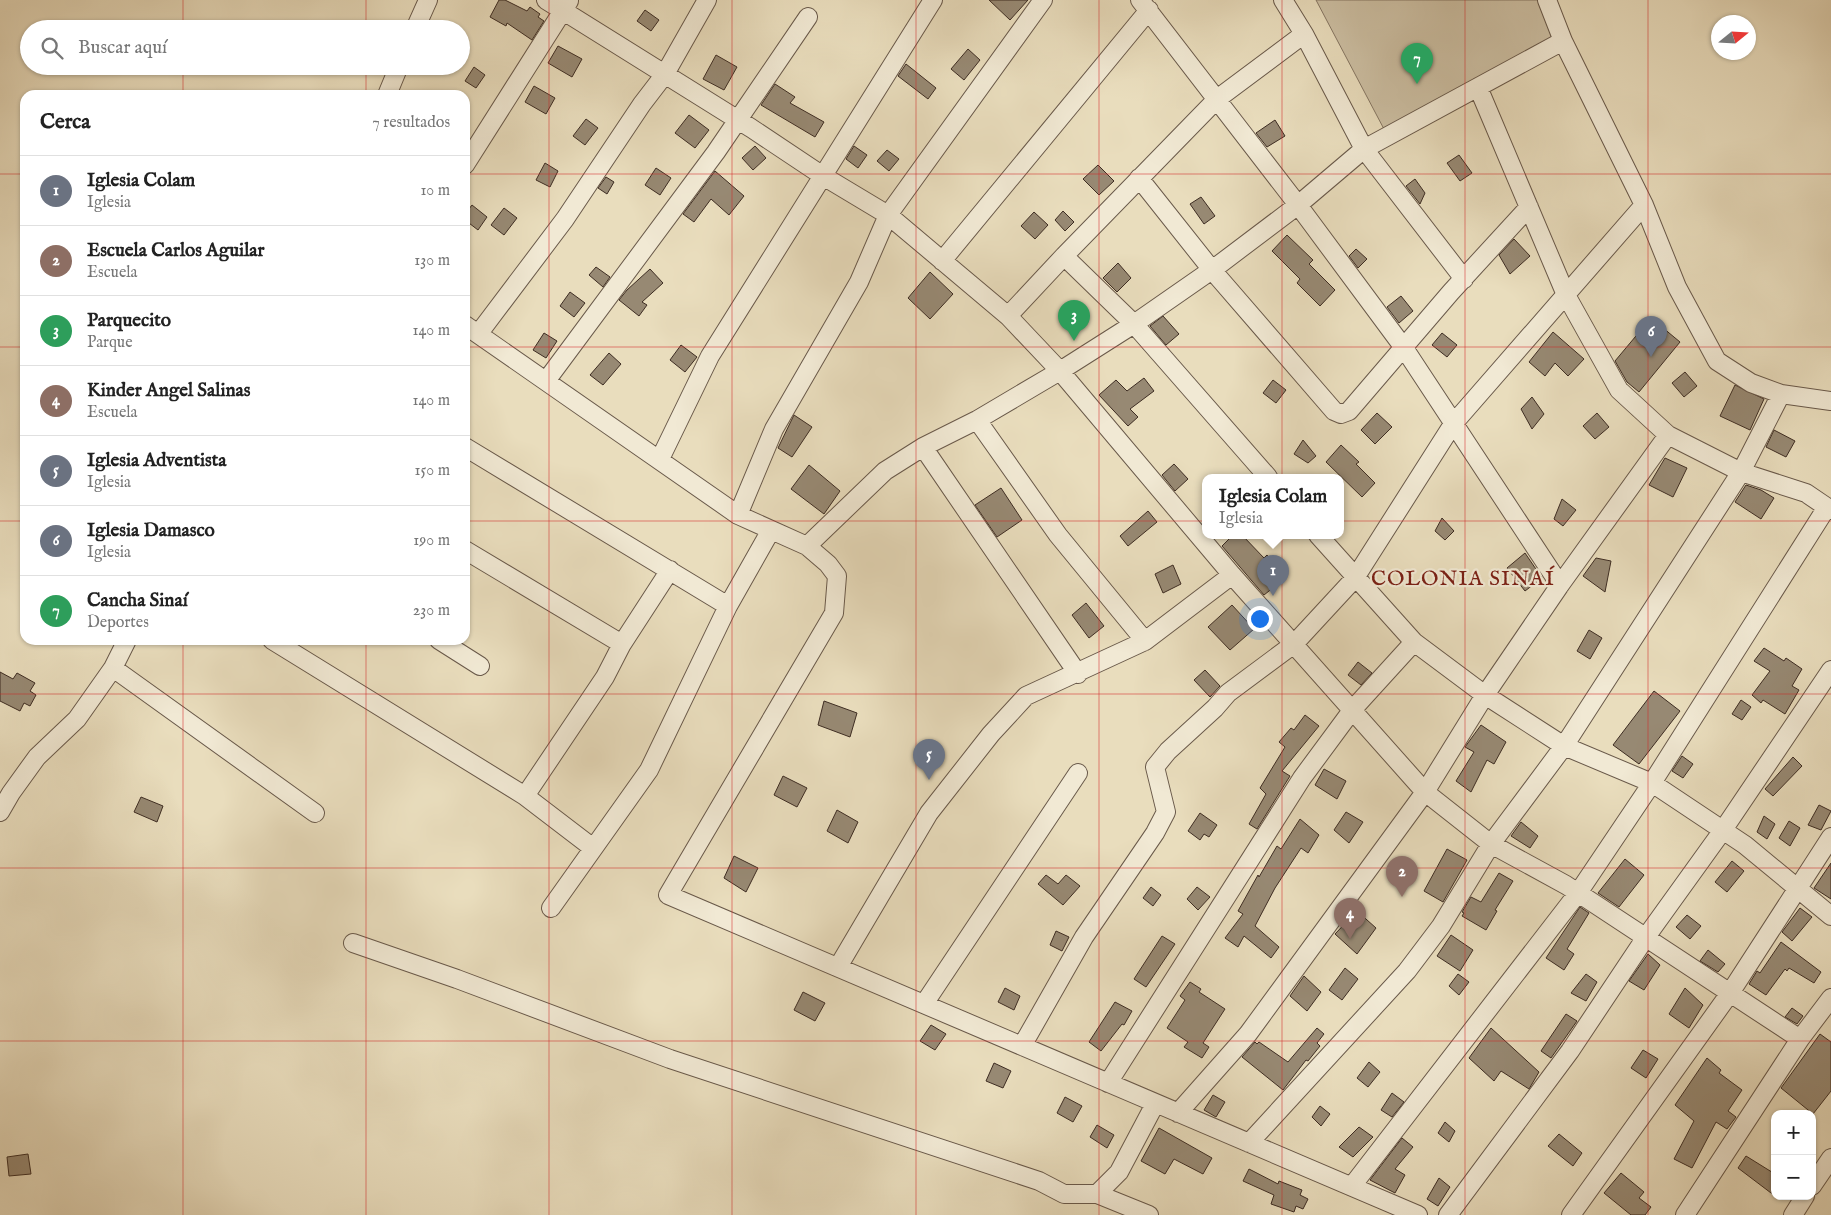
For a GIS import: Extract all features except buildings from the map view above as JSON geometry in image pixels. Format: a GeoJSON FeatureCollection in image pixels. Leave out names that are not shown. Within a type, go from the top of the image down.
{"type":"FeatureCollection","features":[{"type":"Feature","properties":{"kind":"street"},"geometry":{"type":"LineString","coordinates":[[419,20],[428,0]]}},
{"type":"Feature","properties":{"kind":"street"},"geometry":{"type":"LineString","coordinates":[[546,0],[567,5],[665,74],[738,119],[822,176],[888,215],[1008,316],[1060,372],[1232,575],[1425,792],[1491,844],[1578,893],[1800,1039]]}},
{"type":"Feature","properties":{"kind":"street"},"geometry":{"type":"LineString","coordinates":[[707,0],[665,74],[642,104],[565,219],[472,329],[738,515],[807,546],[828,564],[837,576],[834,613],[668,895],[1155,1104],[1352,1186],[1395,1211],[1418,1215]]}},
{"type":"Feature","properties":{"kind":"street"},"geometry":{"type":"LineString","coordinates":[[660,459],[710,356],[933,0]]}},
{"type":"Feature","properties":{"kind":"street"},"geometry":{"type":"LineString","coordinates":[[738,515],[774,429],[859,282],[888,215],[1043,0]]}},
{"type":"Feature","properties":{"kind":"street"},"geometry":{"type":"LineString","coordinates":[[1283,0],[1304,34],[1364,149],[1464,279]]}},
{"type":"Feature","properties":{"kind":"street"},"geometry":{"type":"LineString","coordinates":[[1547,0],[1563,41],[1644,206],[1677,287],[1717,361],[1751,383],[1781,394],[1831,401]]}},
{"type":"Feature","properties":{"kind":"street"},"geometry":{"type":"LineString","coordinates":[[470,157],[567,5]]}},
{"type":"Feature","properties":{"kind":"street"},"geometry":{"type":"LineString","coordinates":[[942,261],[1145,5],[1218,99],[1404,348],[1560,585]]}},
{"type":"Feature","properties":{"kind":"street"},"geometry":{"type":"LineString","coordinates":[[546,381],[716,152],[808,17]]}},
{"type":"Feature","properties":{"kind":"street"},"geometry":{"type":"LineString","coordinates":[[1008,316],[1139,178],[1218,99],[1304,34]]}},
{"type":"Feature","properties":{"kind":"street"},"geometry":{"type":"LineString","coordinates":[[807,546],[886,471],[923,447],[977,420],[1060,372],[1134,324],[1212,270],[1298,205],[1364,149],[1563,41]]}},
{"type":"Feature","properties":{"kind":"street"},"geometry":{"type":"LineString","coordinates":[[389,90],[395,75]]}},
{"type":"Feature","properties":{"kind":"street"},"geometry":{"type":"LineString","coordinates":[[1352,1186],[1578,893],[1652,783],[1829,509],[1806,493],[1741,472],[1668,436],[1620,390],[1566,295],[1478,87]]}},
{"type":"Feature","properties":{"kind":"street"},"geometry":{"type":"LineString","coordinates":[[1139,178],[1212,270],[1334,412],[1341,414],[1349,411],[1529,207]]}},
{"type":"Feature","properties":{"kind":"street"},"geometry":{"type":"LineString","coordinates":[[1022,1046],[1084,937],[1155,833],[1166,812],[1155,767],[1168,751],[1215,708],[1228,693],[1294,644],[1356,578],[1453,424],[1644,206]]}},
{"type":"Feature","properties":{"kind":"street"},"geometry":{"type":"LineString","coordinates":[[1064,256],[1134,324],[1265,474]]}},
{"type":"Feature","properties":{"kind":"street"},"geometry":{"type":"LineString","coordinates":[[1249,1143],[1408,971],[1441,926],[1491,844],[1564,746],[1741,472],[1781,394]]}},
{"type":"Feature","properties":{"kind":"street"},"geometry":{"type":"LineString","coordinates":[[977,420],[1058,535],[1146,641]]}},
{"type":"Feature","properties":{"kind":"street"},"geometry":{"type":"LineString","coordinates":[[1178,1113],[1248,1034],[1425,792],[1485,696],[1560,585],[1668,436]]}},
{"type":"Feature","properties":{"kind":"street"},"geometry":{"type":"LineString","coordinates":[[923,447],[1078,674]]}},
{"type":"Feature","properties":{"kind":"street"},"geometry":{"type":"LineString","coordinates":[[470,450],[728,606]]}},
{"type":"Feature","properties":{"kind":"street"},"geometry":{"type":"LineString","coordinates":[[551,908],[649,770],[728,606],[770,530]]}},
{"type":"Feature","properties":{"kind":"street"},"geometry":{"type":"LineString","coordinates":[[1322,539],[1414,642],[1485,696],[1564,746],[1652,783],[1723,830],[1831,916]]}},
{"type":"Feature","properties":{"kind":"street"},"geometry":{"type":"LineString","coordinates":[[470,553],[622,644]]}},
{"type":"Feature","properties":{"kind":"street"},"geometry":{"type":"LineString","coordinates":[[525,796],[605,677],[622,644],[670,570]]}},
{"type":"Feature","properties":{"kind":"street"},"geometry":{"type":"LineString","coordinates":[[838,967],[929,813],[991,734],[1026,696],[1078,674],[1146,641],[1232,575]]}},
{"type":"Feature","properties":{"kind":"street"},"geometry":{"type":"LineString","coordinates":[[1108,1083],[1302,778],[1353,709],[1414,642]]}},
{"type":"Feature","properties":{"kind":"street"},"geometry":{"type":"LineString","coordinates":[[0,812],[11,792],[37,757],[77,719],[113,668],[125,645]]}},
{"type":"Feature","properties":{"kind":"street"},"geometry":{"type":"LineString","coordinates":[[280,645],[525,796],[593,848]]}},
{"type":"Feature","properties":{"kind":"street"},"geometry":{"type":"LineString","coordinates":[[447,645],[480,666]]}},
{"type":"Feature","properties":{"kind":"street"},"geometry":{"type":"LineString","coordinates":[[113,668],[315,814]]}},
{"type":"Feature","properties":{"kind":"street"},"geometry":{"type":"LineString","coordinates":[[1448,1215],[1570,1051],[1646,937],[1723,830],[1831,670]]}},
{"type":"Feature","properties":{"kind":"street"},"geometry":{"type":"LineString","coordinates":[[924,1004],[1078,773]]}},
{"type":"Feature","properties":{"kind":"street"},"geometry":{"type":"LineString","coordinates":[[1571,1215],[1730,992],[1831,837]]}},
{"type":"Feature","properties":{"kind":"street"},"geometry":{"type":"LineString","coordinates":[[353,944],[457,979],[670,1059],[1039,1181],[1064,1194],[1097,1194],[1149,1215]]}},
{"type":"Feature","properties":{"kind":"street"},"geometry":{"type":"LineString","coordinates":[[1684,1215],[1800,1039],[1831,998]]}},
{"type":"Feature","properties":{"kind":"street"},"geometry":{"type":"LineString","coordinates":[[1097,1194],[1119,1172],[1155,1104]]}},
{"type":"Feature","properties":{"kind":"street"},"geometry":{"type":"LineString","coordinates":[[1816,1180],[1831,1158]]}},
{"type":"Feature","properties":{"kind":"street"},"geometry":{"type":"LineString","coordinates":[[1792,1215],[1802,1200]]}},
{"type":"Feature","properties":{"kind":"shaded area"},"geometry":{"type":"Polygon","coordinates":[[[1316,0],[1544,0],[1561,36],[1385,131],[1316,0]]]}},
{"type":"Feature","properties":{"kind":"place","name":"Cancha Sinaí"},"geometry":{"type":"Point","coordinates":[1417,84]}},
{"type":"Feature","properties":{"kind":"place","name":"Parquecito"},"geometry":{"type":"Point","coordinates":[1074,341]}},
{"type":"Feature","properties":{"kind":"place","name":"Iglesia Damasco"},"geometry":{"type":"Point","coordinates":[1651,357]}},
{"type":"Feature","properties":{"kind":"place","name":"Iglesia Colam"},"geometry":{"type":"Point","coordinates":[1273,596]}},
{"type":"Feature","properties":{"kind":"place","name":"Iglesia Adventista"},"geometry":{"type":"Point","coordinates":[929,780]}},
{"type":"Feature","properties":{"kind":"place","name":"Escuela Carlos Aguilar"},"geometry":{"type":"Point","coordinates":[1402,897]}},
{"type":"Feature","properties":{"kind":"place","name":"Kinder Angel Salinas"},"geometry":{"type":"Point","coordinates":[1350,939]}},
{"type":"Feature","properties":{"kind":"district","name":"COLONIA SINAÍ"},"geometry":{"type":"Point","coordinates":[1463,578]}}]}
